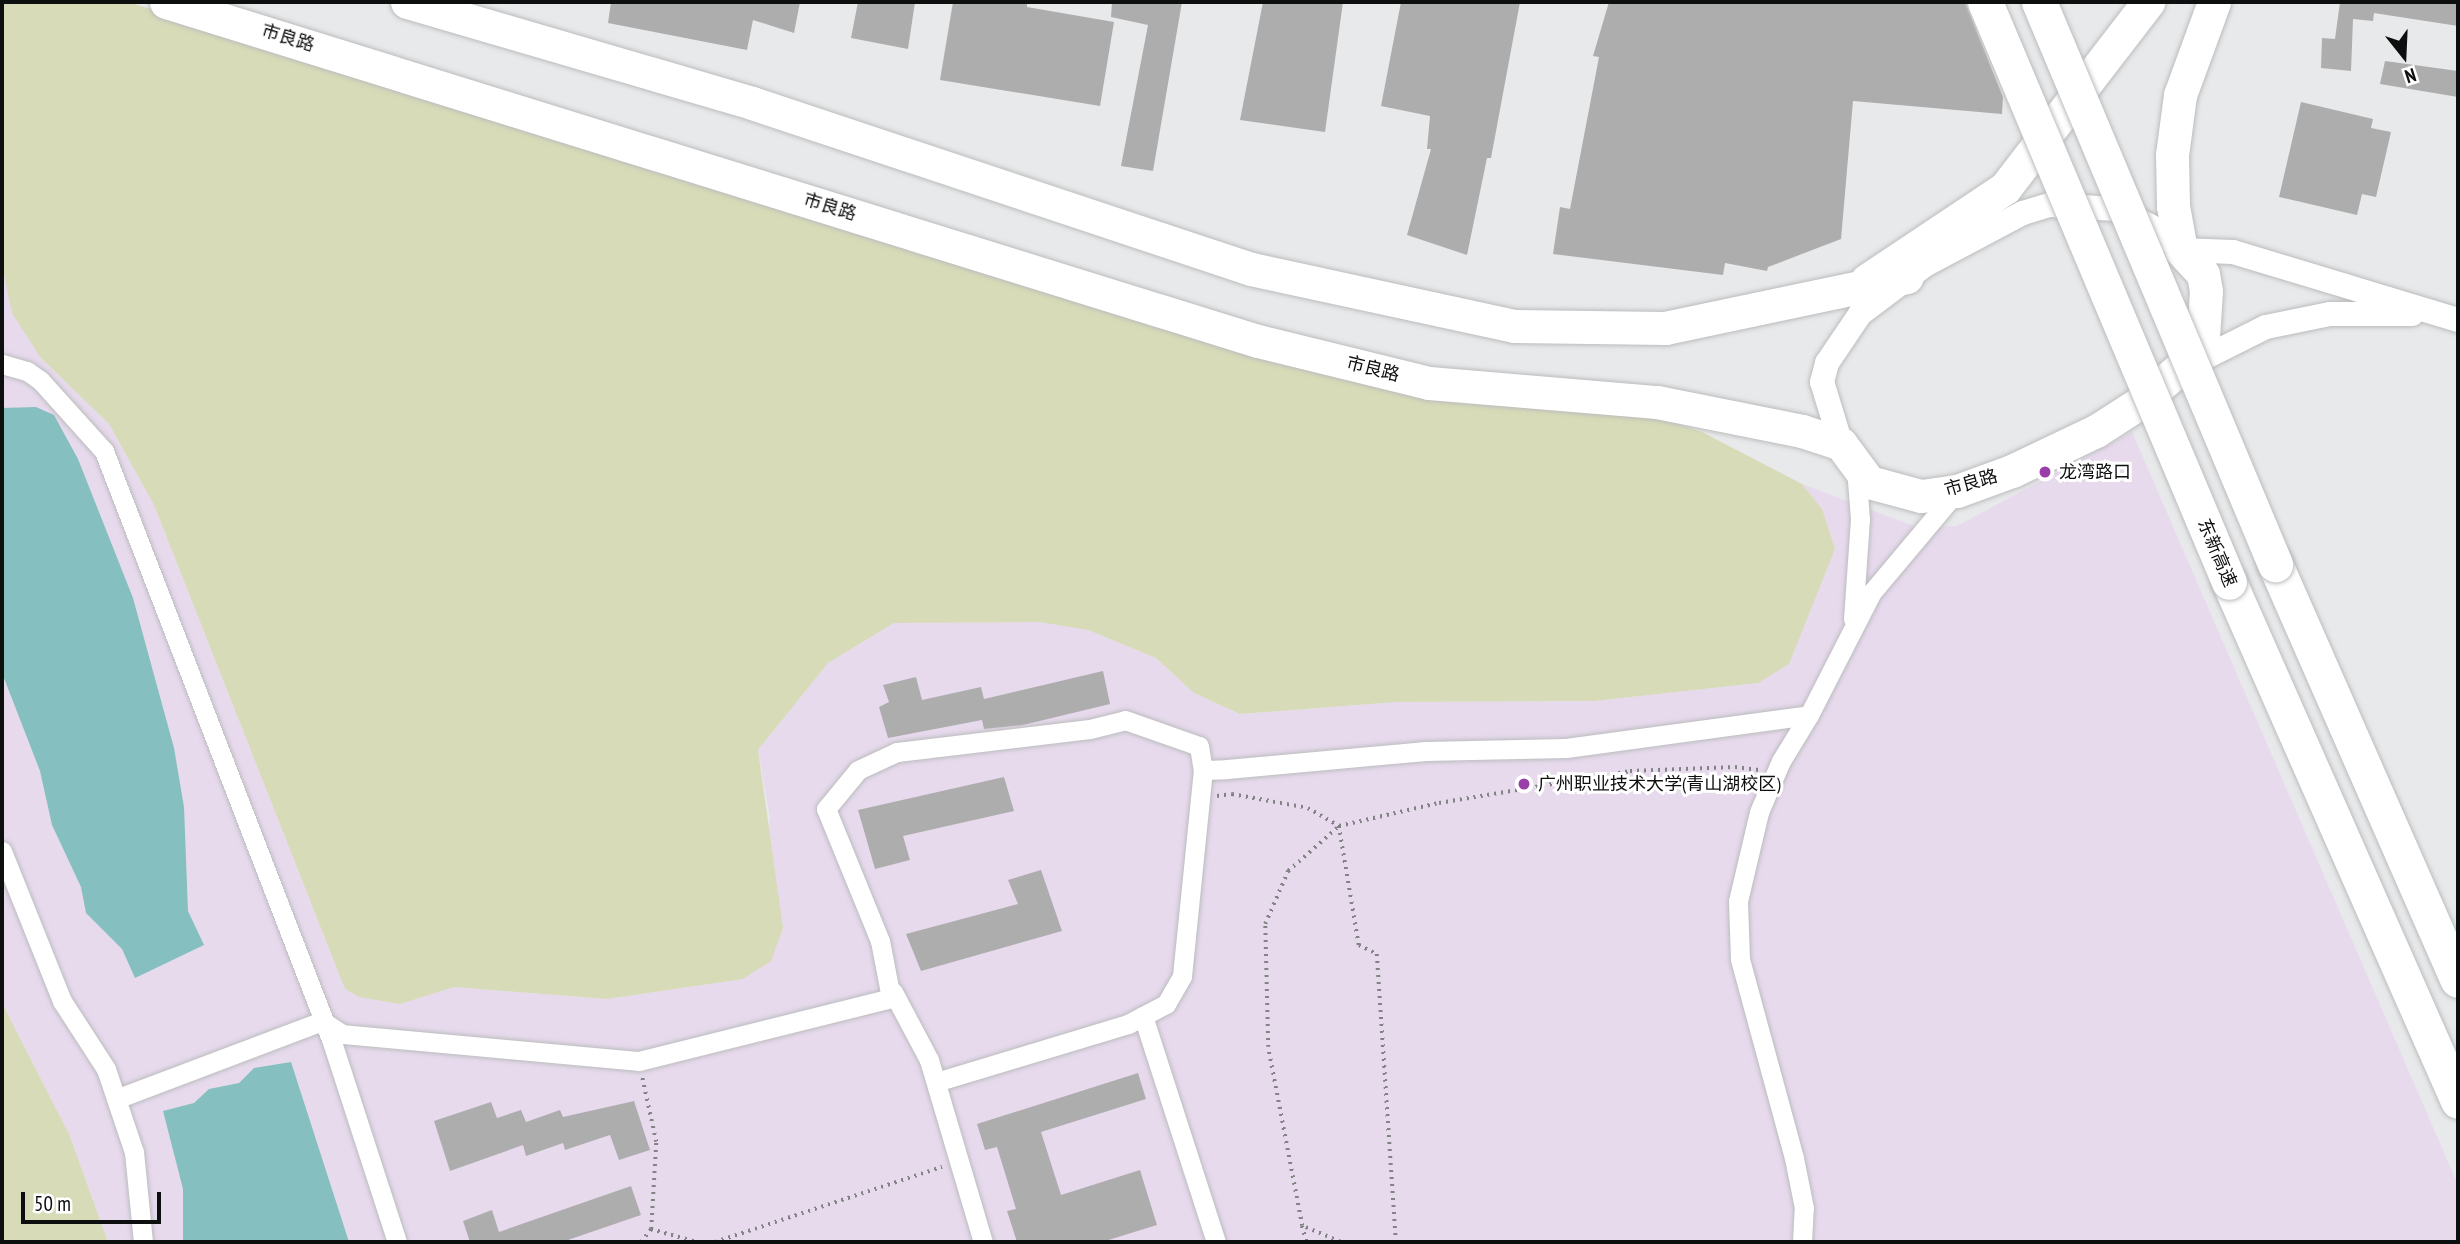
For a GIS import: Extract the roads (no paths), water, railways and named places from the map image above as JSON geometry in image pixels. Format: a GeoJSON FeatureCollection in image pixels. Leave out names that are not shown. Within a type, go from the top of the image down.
{"type":"FeatureCollection","features":[{"type":"Feature","properties":{"kind":"highway","name":"市良路"},"geometry":{"type":"LineString","coordinates":[[166,2],[1258,341],[1429,383],[1657,402],[1802,431],[1848,456],[1869,482],[1892,492],[1920,496],[1957,491],[2011,471],[2096,431],[2141,402],[2173,373],[2203,337],[2208,315],[2203,274],[2181,250]]}},
{"type":"Feature","properties":{"kind":"highway"},"geometry":{"type":"LineString","coordinates":[[407,2],[752,103],[1251,268],[1515,326],[1665,328],[1851,291],[1907,277]]}},
{"type":"Feature","properties":{"kind":"highway","name":"东新高速"},"geometry":{"type":"LineString","coordinates":[[1985,2],[2229,582],[2458,1101]]}},
{"type":"Feature","properties":{"kind":"highway"},"geometry":{"type":"LineString","coordinates":[[2039,2],[2275,564],[2458,980]]}},
{"type":"Feature","properties":{"kind":"highway"},"geometry":{"type":"LineString","coordinates":[[1970,240],[2005,188],[2148,2]]}},
{"type":"Feature","properties":{"kind":"highway"},"geometry":{"type":"LineString","coordinates":[[2181,250],[2173,205],[2172,155],[2180,95],[2214,2]]}},
{"type":"Feature","properties":{"kind":"highway"},"geometry":{"type":"LineString","coordinates":[[1851,291],[2005,188]]}},
{"type":"Feature","properties":{"kind":"street"},"geometry":{"type":"LineString","coordinates":[[1851,630],[1860,519],[1848,456],[1824,398],[1827,363],[1860,314],[1907,277],[2023,213],[2050,205],[2080,203],[2115,209],[2150,226],[2181,250],[2233,252],[2458,321]]}},
{"type":"Feature","properties":{"kind":"street"},"geometry":{"type":"LineString","coordinates":[[2173,373],[2266,327],[2330,314],[2402,312],[2458,321]]}},
{"type":"Feature","properties":{"kind":"street"},"geometry":{"type":"LineString","coordinates":[[2,364],[27,371],[40,380],[104,451],[323,1021],[397,1242]]}},
{"type":"Feature","properties":{"kind":"street"},"geometry":{"type":"LineString","coordinates":[[1802,1242],[1804,1208],[1794,1158],[1740,959],[1738,901],[1759,812],[1776,773],[1809,715],[1851,630],[1902,552],[1957,491]]}},
{"type":"Feature","properties":{"kind":"street"},"geometry":{"type":"LineString","coordinates":[[1203,770],[1425,751],[1566,748],[1809,715]]}},
{"type":"Feature","properties":{"kind":"street"},"geometry":{"type":"LineString","coordinates":[[936,1082],[1143,1016],[1166,1004],[1182,976],[1203,770],[1199,746],[1125,720],[1078,731],[897,752],[858,769],[826,809],[880,941],[893,992],[936,1082],[983,1242]]}},
{"type":"Feature","properties":{"kind":"street"},"geometry":{"type":"LineString","coordinates":[[2,851],[62,1001],[106,1069],[134,1152],[144,1217],[143,1242]]}},
{"type":"Feature","properties":{"kind":"street"},"geometry":{"type":"LineString","coordinates":[[323,1021],[342,1034],[639,1061],[891,998],[893,992]]}},
{"type":"Feature","properties":{"kind":"street"},"geometry":{"type":"LineString","coordinates":[[1143,1016],[1216,1242]]}},
{"type":"Feature","properties":{"kind":"street"},"geometry":{"type":"LineString","coordinates":[[116,1099],[323,1021]]}},
{"type":"Feature","properties":{"kind":"water"},"geometry":{"type":"Polygon","coordinates":[[[36,407],[54,415],[78,459],[133,598],[174,748],[184,807],[188,911],[204,945],[135,978],[122,949],[86,913],[81,887],[52,825],[40,771],[2,673],[2,408],[36,407]]]}},
{"type":"Feature","properties":{"kind":"water"},"geometry":{"type":"Polygon","coordinates":[[[291,1062],[349,1242],[183,1242],[183,1189],[163,1111],[194,1103],[209,1089],[239,1083],[254,1068],[291,1062]]]}},
{"type":"Feature","properties":{"kind":"place","name":"龙湾路口"},"geometry":{"type":"Point","coordinates":[2045,472]}},
{"type":"Feature","properties":{"kind":"place","name":"广州职业技术大学(青山湖校区)"},"geometry":{"type":"Point","coordinates":[1524,784]}}]}
